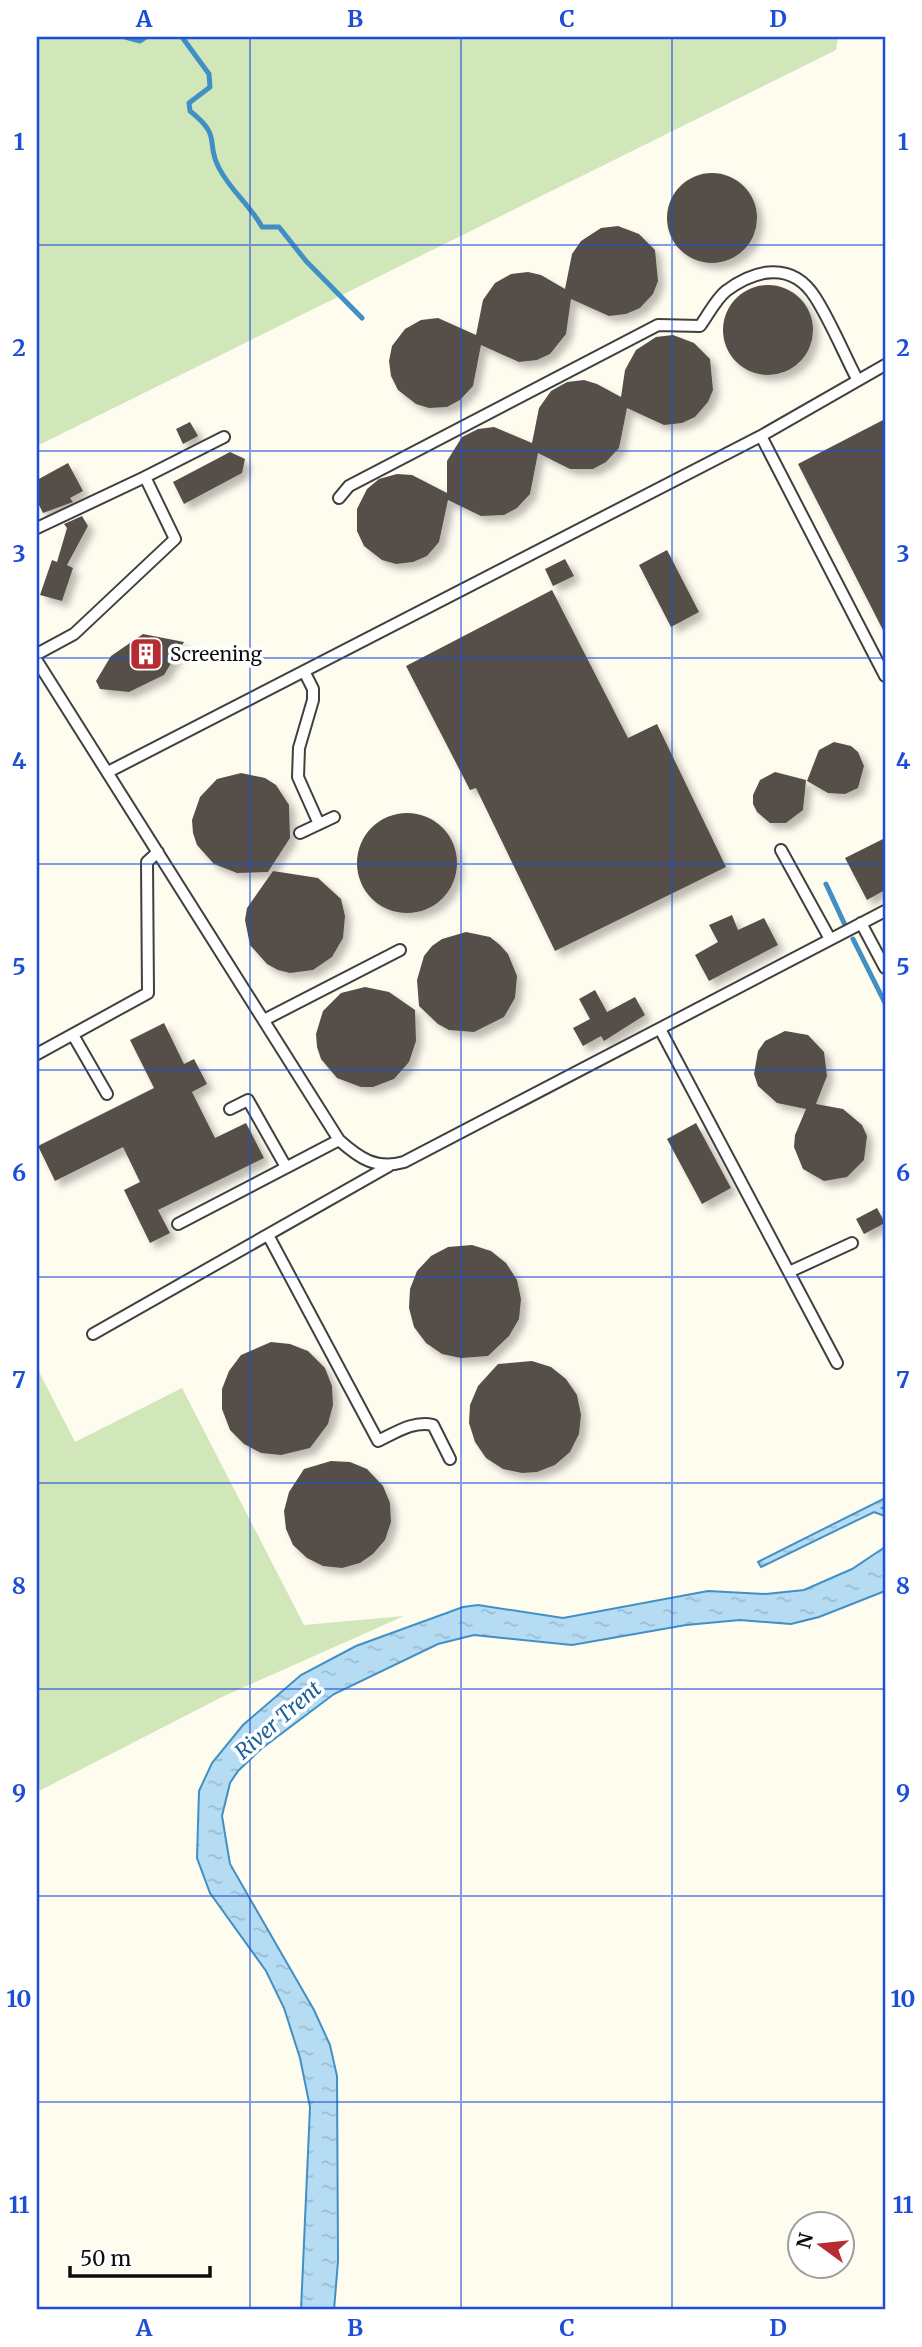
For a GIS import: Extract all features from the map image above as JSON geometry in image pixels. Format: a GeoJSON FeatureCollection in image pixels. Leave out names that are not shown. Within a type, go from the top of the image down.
{"type":"FeatureCollection","features":[{"type":"Feature","properties":{"kind":"lane"},"geometry":{"type":"LineString","coordinates":[[339,498],[349,486],[658,326],[700,326],[725,292],[765,271],[781,272],[801,281],[815,296],[857,379]]}},
{"type":"Feature","properties":{"kind":"lane"},"geometry":{"type":"LineString","coordinates":[[108,772],[761,436],[885,365]]}},
{"type":"Feature","properties":{"kind":"lane"},"geometry":{"type":"LineString","coordinates":[[761,436],[885,676]]}},
{"type":"Feature","properties":{"kind":"lane"},"geometry":{"type":"LineString","coordinates":[[37,528],[224,437]]}},
{"type":"Feature","properties":{"kind":"lane"},"geometry":{"type":"LineString","coordinates":[[37,654],[74,634],[174,539],[145,477]]}},
{"type":"Feature","properties":{"kind":"lane"},"geometry":{"type":"LineString","coordinates":[[37,661],[339,1140],[365,1161],[389,1166]]}},
{"type":"Feature","properties":{"kind":"lane"},"geometry":{"type":"LineString","coordinates":[[304,671],[313,689],[313,700],[299,748],[298,777],[319,824]]}},
{"type":"Feature","properties":{"kind":"lane"},"geometry":{"type":"LineString","coordinates":[[300,834],[334,817]]}},
{"type":"Feature","properties":{"kind":"lane"},"geometry":{"type":"LineString","coordinates":[[781,850],[831,939]]}},
{"type":"Feature","properties":{"kind":"lane"},"geometry":{"type":"LineString","coordinates":[[37,1055],[148,993],[147,862],[158,852]]}},
{"type":"Feature","properties":{"kind":"lane"},"geometry":{"type":"LineString","coordinates":[[93,1334],[389,1166],[404,1162],[885,911]]}},
{"type":"Feature","properties":{"kind":"lane"},"geometry":{"type":"LineString","coordinates":[[861,923],[885,968]]}},
{"type":"Feature","properties":{"kind":"lane"},"geometry":{"type":"LineString","coordinates":[[264,1020],[400,950]]}},
{"type":"Feature","properties":{"kind":"lane"},"geometry":{"type":"LineString","coordinates":[[660,1029],[837,1363]]}},
{"type":"Feature","properties":{"kind":"lane"},"geometry":{"type":"LineString","coordinates":[[73,1035],[107,1094]]}},
{"type":"Feature","properties":{"kind":"lane"},"geometry":{"type":"LineString","coordinates":[[230,1109],[248,1100],[286,1167]]}},
{"type":"Feature","properties":{"kind":"lane"},"geometry":{"type":"LineString","coordinates":[[178,1224],[339,1140]]}},
{"type":"Feature","properties":{"kind":"lane"},"geometry":{"type":"LineString","coordinates":[[268,1235],[378,1441],[416,1424],[433,1425],[450,1459]]}},
{"type":"Feature","properties":{"kind":"lane"},"geometry":{"type":"LineString","coordinates":[[789,1272],[852,1243]]}},
{"type":"Feature","properties":{"kind":"green space"},"geometry":{"type":"Polygon","coordinates":[[[37,37],[838,37],[836,50],[37,446],[37,37]]]}},
{"type":"Feature","properties":{"kind":"green space"},"geometry":{"type":"Polygon","coordinates":[[[37,1368],[75,1442],[182,1388],[304,1625],[404,1616],[222,1697],[37,1792],[37,1368]]]}},
{"type":"Feature","properties":{"kind":"water"},"geometry":{"type":"Polygon","coordinates":[[[885,1498],[885,1506],[882,1508],[885,1509],[885,1516],[874,1512],[761,1567],[758,1562],[885,1498]]]}},
{"type":"Feature","properties":{"kind":"water","name":"River Trent"},"geometry":{"type":"Polygon","coordinates":[[[885,1547],[885,1591],[819,1617],[791,1624],[740,1620],[686,1625],[572,1645],[474,1635],[438,1644],[334,1694],[261,1749],[238,1771],[230,1783],[222,1816],[230,1864],[314,2010],[330,2045],[337,2076],[338,2261],[334,2310],[301,2310],[310,2107],[300,2058],[284,2008],[266,1971],[210,1893],[197,1858],[199,1791],[212,1763],[243,1725],[301,1675],[356,1646],[463,1607],[478,1605],[563,1618],[708,1591],[766,1594],[804,1590],[852,1569],[885,1547]]]}},
{"type":"Feature","properties":{"kind":"building"},"geometry":{"type":"Polygon","coordinates":[[[712,173],[729,176],[744,186],[754,201],[757,218],[754,235],[744,250],[729,260],[712,263],[695,260],[680,250],[670,235],[667,218],[670,201],[680,186],[695,176],[712,173]]]}},
{"type":"Feature","properties":{"kind":"building"},"geometry":{"type":"Polygon","coordinates":[[[618,226],[639,234],[655,250],[658,281],[653,294],[640,308],[626,314],[609,316],[571,299],[566,334],[550,354],[537,360],[519,362],[481,345],[473,386],[460,400],[447,407],[429,408],[416,404],[398,390],[391,376],[389,361],[392,346],[405,329],[421,320],[438,318],[476,335],[483,300],[495,283],[511,274],[528,272],[541,275],[565,289],[572,254],[581,241],[601,228],[618,226]]]}},
{"type":"Feature","properties":{"kind":"building"},"geometry":{"type":"Polygon","coordinates":[[[768,285],[785,288],[800,298],[810,313],[813,330],[810,347],[800,362],[785,372],[768,375],[751,372],[736,362],[726,347],[723,330],[726,313],[736,298],[751,288],[768,285]]]}},
{"type":"Feature","properties":{"kind":"building"},"geometry":{"type":"Polygon","coordinates":[[[673,335],[694,343],[710,359],[713,390],[708,402],[695,417],[682,423],[664,425],[627,408],[619,448],[606,462],[593,469],[570,469],[538,453],[530,494],[517,508],[504,515],[481,516],[448,500],[439,542],[427,556],[413,562],[396,564],[382,560],[364,546],[357,531],[357,509],[367,489],[379,479],[397,474],[412,475],[447,493],[447,461],[462,437],[478,429],[494,427],[532,443],[539,408],[551,391],[567,382],[584,380],[621,397],[625,370],[636,350],[656,337],[673,335]]]}},
{"type":"Feature","properties":{"kind":"building"},"geometry":{"type":"Polygon","coordinates":[[[885,419],[885,634],[798,464],[885,419]]]}},
{"type":"Feature","properties":{"kind":"building"},"geometry":{"type":"Polygon","coordinates":[[[190,422],[198,436],[183,444],[176,429],[190,422]]]}},
{"type":"Feature","properties":{"kind":"building"},"geometry":{"type":"Polygon","coordinates":[[[230,452],[245,459],[242,473],[184,504],[173,482],[230,452]]]}},
{"type":"Feature","properties":{"kind":"building"},"geometry":{"type":"Polygon","coordinates":[[[68,463],[83,491],[70,498],[73,502],[43,513],[37,501],[37,480],[68,463]]]}},
{"type":"Feature","properties":{"kind":"building"},"geometry":{"type":"Polygon","coordinates":[[[82,516],[88,526],[67,565],[73,568],[62,601],[40,595],[52,560],[57,562],[67,528],[64,524],[82,516]]]}},
{"type":"Feature","properties":{"kind":"building"},"geometry":{"type":"Polygon","coordinates":[[[667,550],[699,612],[671,627],[639,565],[667,550]]]}},
{"type":"Feature","properties":{"kind":"building"},"geometry":{"type":"Polygon","coordinates":[[[565,559],[574,576],[553,586],[545,569],[565,559]]]}},
{"type":"Feature","properties":{"kind":"building"},"geometry":{"type":"Polygon","coordinates":[[[552,590],[628,738],[657,724],[726,867],[555,951],[476,788],[470,790],[406,666],[552,590]]]}},
{"type":"Feature","properties":{"kind":"building","name":"Screening"},"geometry":{"type":"Polygon","coordinates":[[[143,634],[184,642],[164,675],[129,692],[100,689],[96,681],[111,656],[143,634]]]}},
{"type":"Feature","properties":{"kind":"building"},"geometry":{"type":"Polygon","coordinates":[[[834,742],[851,746],[858,752],[864,766],[858,788],[845,794],[828,793],[807,781],[819,750],[834,742]]]}},
{"type":"Feature","properties":{"kind":"building"},"geometry":{"type":"Polygon","coordinates":[[[775,772],[806,780],[803,810],[786,823],[770,823],[757,812],[753,804],[753,795],[760,780],[775,772]]]}},
{"type":"Feature","properties":{"kind":"building"},"geometry":{"type":"Polygon","coordinates":[[[241,773],[265,778],[276,785],[289,805],[290,838],[268,872],[237,873],[214,864],[197,845],[193,833],[192,820],[200,797],[217,779],[241,773]]]}},
{"type":"Feature","properties":{"kind":"building"},"geometry":{"type":"Polygon","coordinates":[[[407,813],[435,821],[449,835],[457,863],[449,891],[435,905],[407,913],[379,905],[365,891],[357,863],[365,835],[379,821],[407,813]]]}},
{"type":"Feature","properties":{"kind":"building"},"geometry":{"type":"Polygon","coordinates":[[[885,838],[885,890],[867,900],[845,858],[885,838]]]}},
{"type":"Feature","properties":{"kind":"building"},"geometry":{"type":"Polygon","coordinates":[[[273,871],[318,878],[341,899],[345,916],[343,938],[332,957],[313,970],[290,973],[278,970],[267,964],[250,945],[245,920],[247,908],[273,871]]]}},
{"type":"Feature","properties":{"kind":"building"},"geometry":{"type":"Polygon","coordinates":[[[732,915],[738,930],[764,918],[778,945],[709,981],[695,955],[718,942],[709,925],[732,915]]]}},
{"type":"Feature","properties":{"kind":"building"},"geometry":{"type":"Polygon","coordinates":[[[466,932],[490,937],[500,945],[508,954],[517,976],[515,998],[504,1017],[474,1032],[449,1030],[438,1024],[419,1006],[417,980],[424,956],[442,939],[466,932]]]}},
{"type":"Feature","properties":{"kind":"building"},"geometry":{"type":"Polygon","coordinates":[[[365,987],[389,992],[415,1010],[416,1041],[409,1062],[394,1079],[373,1087],[361,1087],[337,1078],[321,1059],[317,1047],[316,1034],[323,1011],[341,993],[365,987]]]}},
{"type":"Feature","properties":{"kind":"building"},"geometry":{"type":"Polygon","coordinates":[[[595,990],[607,1012],[635,997],[645,1015],[604,1041],[601,1036],[583,1046],[573,1028],[590,1019],[579,999],[595,990]]]}},
{"type":"Feature","properties":{"kind":"building"},"geometry":{"type":"Polygon","coordinates":[[[164,1023],[184,1064],[194,1059],[207,1084],[192,1092],[215,1138],[246,1123],[264,1158],[158,1210],[170,1233],[150,1243],[124,1190],[140,1182],[123,1147],[55,1181],[38,1146],[154,1088],[130,1040],[164,1023]]]}},
{"type":"Feature","properties":{"kind":"building"},"geometry":{"type":"Polygon","coordinates":[[[785,1031],[808,1035],[824,1052],[827,1076],[816,1104],[843,1109],[862,1125],[867,1136],[864,1160],[847,1177],[824,1181],[803,1169],[794,1147],[795,1135],[806,1109],[777,1103],[758,1086],[754,1074],[758,1051],[765,1041],[785,1031]]]}},
{"type":"Feature","properties":{"kind":"building"},"geometry":{"type":"Polygon","coordinates":[[[696,1123],[731,1188],[702,1204],[667,1139],[696,1123]]]}},
{"type":"Feature","properties":{"kind":"building"},"geometry":{"type":"Polygon","coordinates":[[[877,1208],[885,1223],[864,1234],[856,1219],[877,1208]]]}},
{"type":"Feature","properties":{"kind":"building"},"geometry":{"type":"Polygon","coordinates":[[[472,1245],[491,1251],[506,1263],[517,1280],[521,1299],[519,1319],[509,1336],[488,1356],[461,1358],[442,1354],[426,1343],[414,1327],[409,1308],[410,1289],[417,1271],[431,1256],[448,1247],[472,1245]]]}},
{"type":"Feature","properties":{"kind":"building"},"geometry":{"type":"Polygon","coordinates":[[[271,1342],[290,1344],[308,1351],[325,1368],[332,1386],[333,1405],[328,1424],[310,1448],[281,1455],[261,1453],[244,1444],[230,1430],[222,1409],[222,1389],[229,1371],[241,1355],[271,1342]]]}},
{"type":"Feature","properties":{"kind":"building"},"geometry":{"type":"Polygon","coordinates":[[[532,1361],[551,1367],[566,1379],[577,1395],[581,1415],[579,1434],[570,1452],[555,1465],[537,1472],[522,1473],[503,1469],[486,1458],[475,1442],[469,1423],[470,1405],[478,1386],[498,1364],[532,1361]]]}},
{"type":"Feature","properties":{"kind":"building"},"geometry":{"type":"Polygon","coordinates":[[[331,1461],[350,1462],[367,1469],[383,1486],[390,1503],[391,1522],[385,1540],[373,1554],[360,1563],[342,1568],[323,1566],[307,1558],[293,1545],[286,1529],[284,1511],[289,1492],[304,1469],[331,1461]]]}},
{"type":"Feature","properties":{"kind":"waterway"},"geometry":{"type":"LineString","coordinates":[[125,37],[140,41],[146,37]]}},
{"type":"Feature","properties":{"kind":"waterway"},"geometry":{"type":"LineString","coordinates":[[182,37],[209,74],[210,87],[189,103],[190,111],[210,134],[215,159],[224,176],[262,227],[279,227],[306,261],[362,318]]}},
{"type":"Feature","properties":{"kind":"waterway"},"geometry":{"type":"LineString","coordinates":[[826,884],[845,925]]}},
{"type":"Feature","properties":{"kind":"waterway"},"geometry":{"type":"LineString","coordinates":[[853,939],[885,1003]]}},
{"type":"Feature","properties":{"kind":"place","name":"Screening"},"geometry":{"type":"Point","coordinates":[146,654]}}]}
